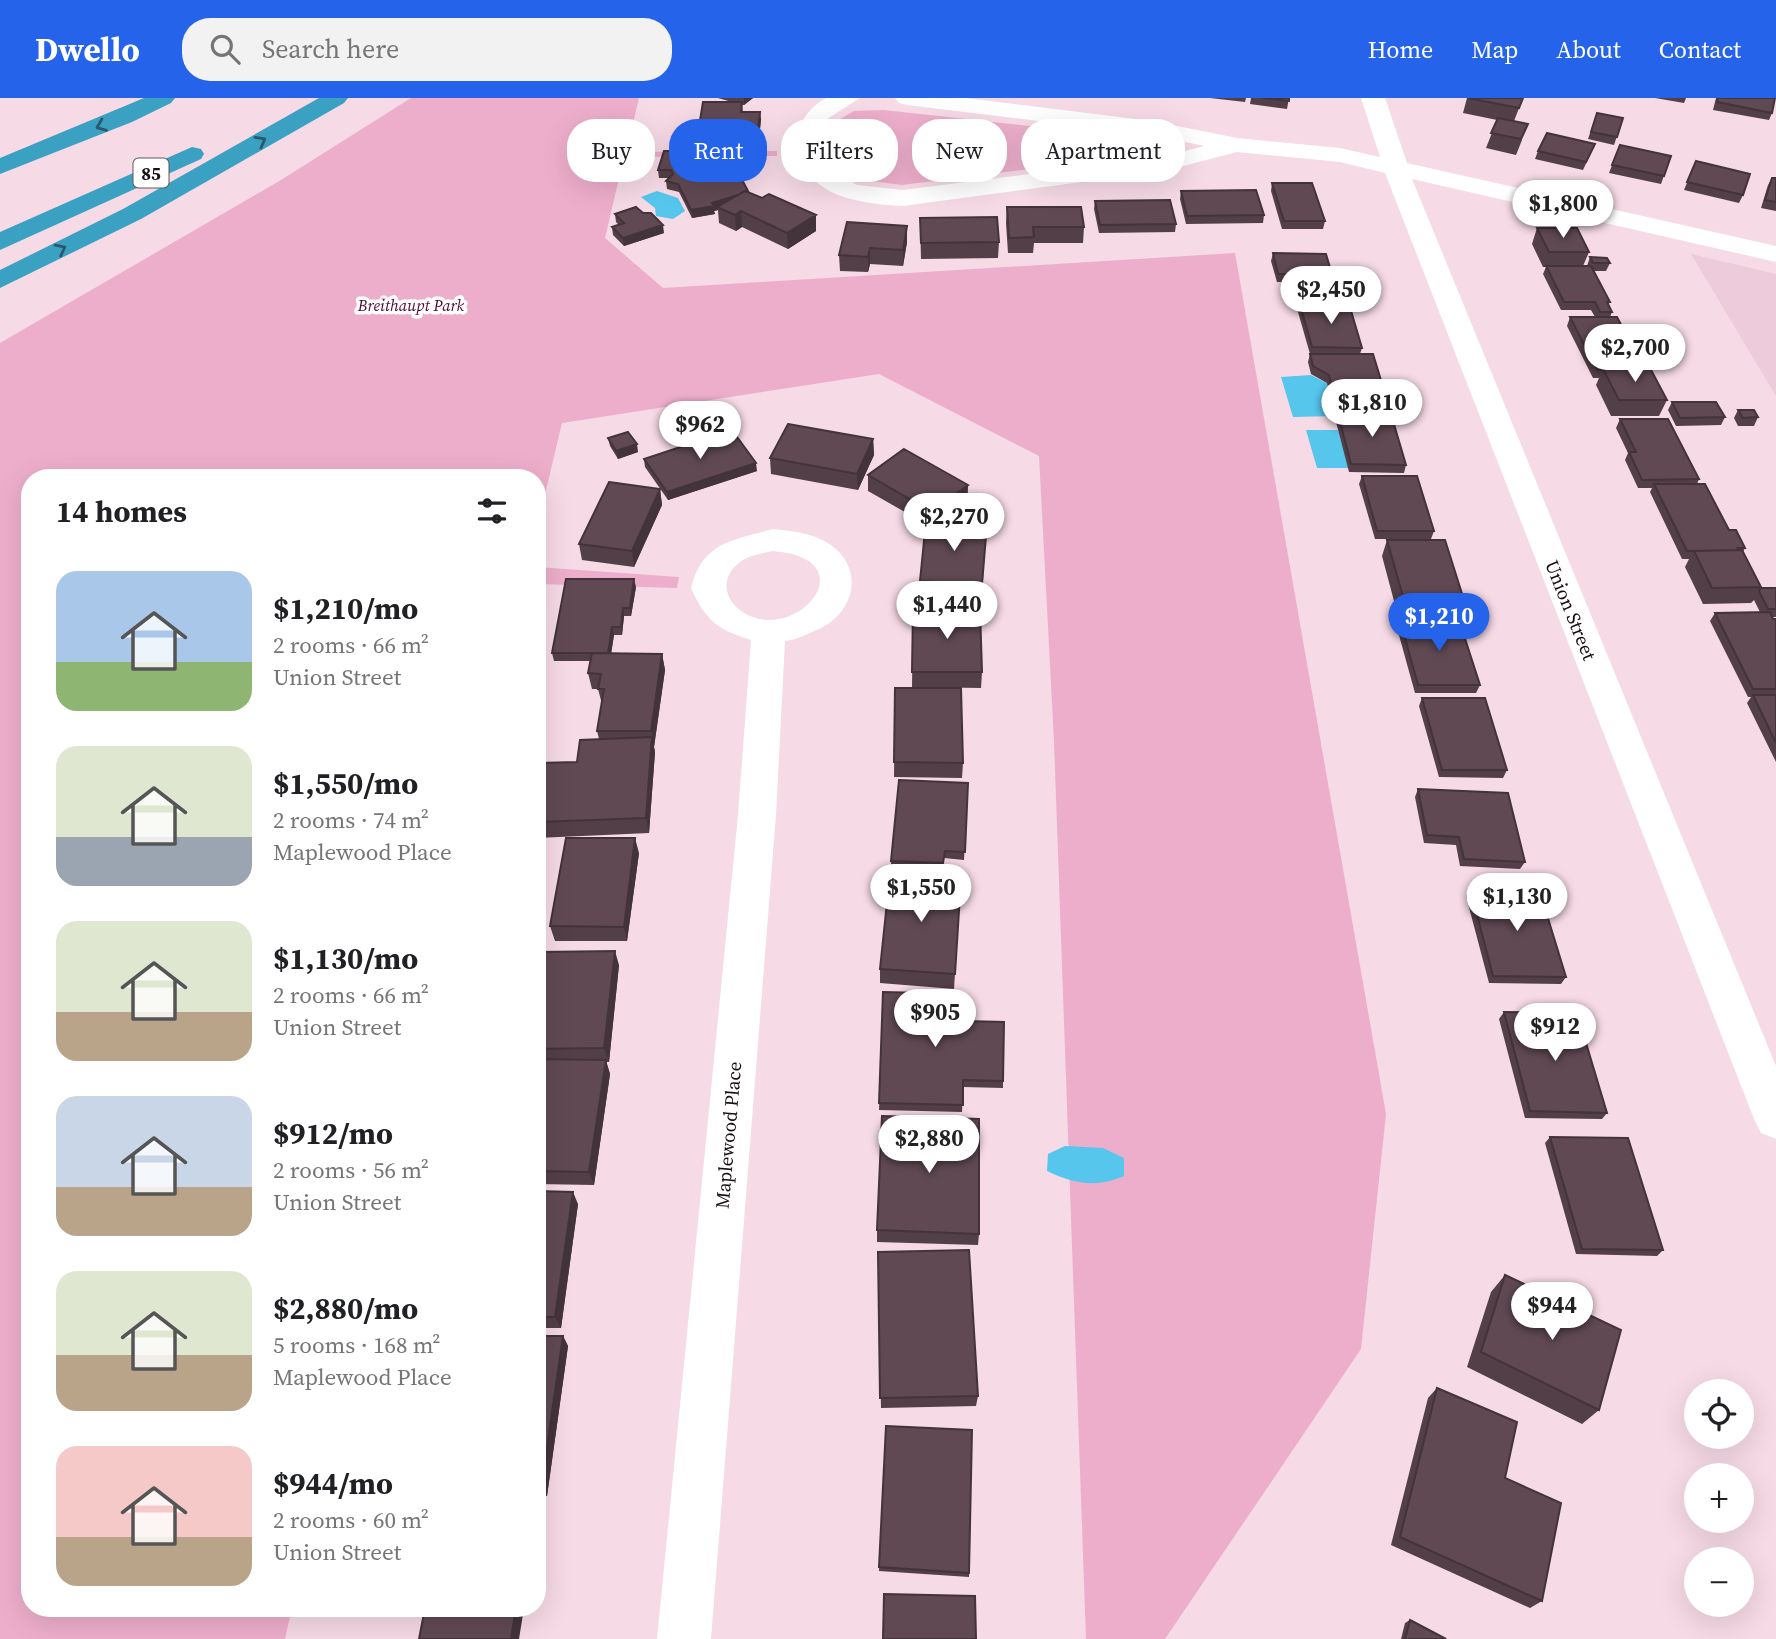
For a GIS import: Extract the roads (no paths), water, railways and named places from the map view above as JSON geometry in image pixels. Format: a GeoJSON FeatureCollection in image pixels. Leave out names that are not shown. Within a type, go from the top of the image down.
{"type":"FeatureCollection","features":[{"type":"Feature","properties":{"kind":"highway"},"geometry":{"type":"LineString","coordinates":[[0,167],[124,117],[163,98]]}},
{"type":"Feature","properties":{"kind":"highway","name":"85"},"geometry":{"type":"LineString","coordinates":[[0,242],[215,143],[299,98]]}},
{"type":"Feature","properties":{"kind":"highway"},"geometry":{"type":"LineString","coordinates":[[0,280],[132,214],[336,98]]}},
{"type":"Feature","properties":{"kind":"street"},"geometry":{"type":"LineString","coordinates":[[848,98],[835,102],[818,114],[810,127],[811,153],[819,173],[857,194],[879,197],[903,198],[1164,164],[1237,145]]}},
{"type":"Feature","properties":{"kind":"street"},"geometry":{"type":"LineString","coordinates":[[907,98],[1152,128],[1237,145],[1307,150],[1776,254]]}},
{"type":"Feature","properties":{"kind":"street","name":"Union Street"},"geometry":{"type":"LineString","coordinates":[[1373,98],[1396,169],[1776,1119]]}},
{"type":"Feature","properties":{"kind":"street","name":"Maplewood Place"},"geometry":{"type":"LineString","coordinates":[[684,1639],[757,815],[769,630]]}},
{"type":"Feature","properties":{"kind":"water"},"geometry":{"type":"Polygon","coordinates":[[[657,191],[678,198],[685,211],[673,219],[656,216],[655,208],[641,197],[657,191]]]}},
{"type":"Feature","properties":{"kind":"water"},"geometry":{"type":"Polygon","coordinates":[[[1311,375],[1327,383],[1335,416],[1293,417],[1281,377],[1311,375]]]}},
{"type":"Feature","properties":{"kind":"water"},"geometry":{"type":"Polygon","coordinates":[[[1306,430],[1338,430],[1349,468],[1317,468],[1306,430]]]}},
{"type":"Feature","properties":{"kind":"water"},"geometry":{"type":"Polygon","coordinates":[[[1065,1146],[1103,1148],[1124,1158],[1124,1176],[1104,1182],[1085,1183],[1047,1171],[1048,1154],[1065,1146]]]}},
{"type":"Feature","properties":{"kind":"park label","name":"Breithaupt Park"},"geometry":{"type":"Point","coordinates":[411,305]}}]}
